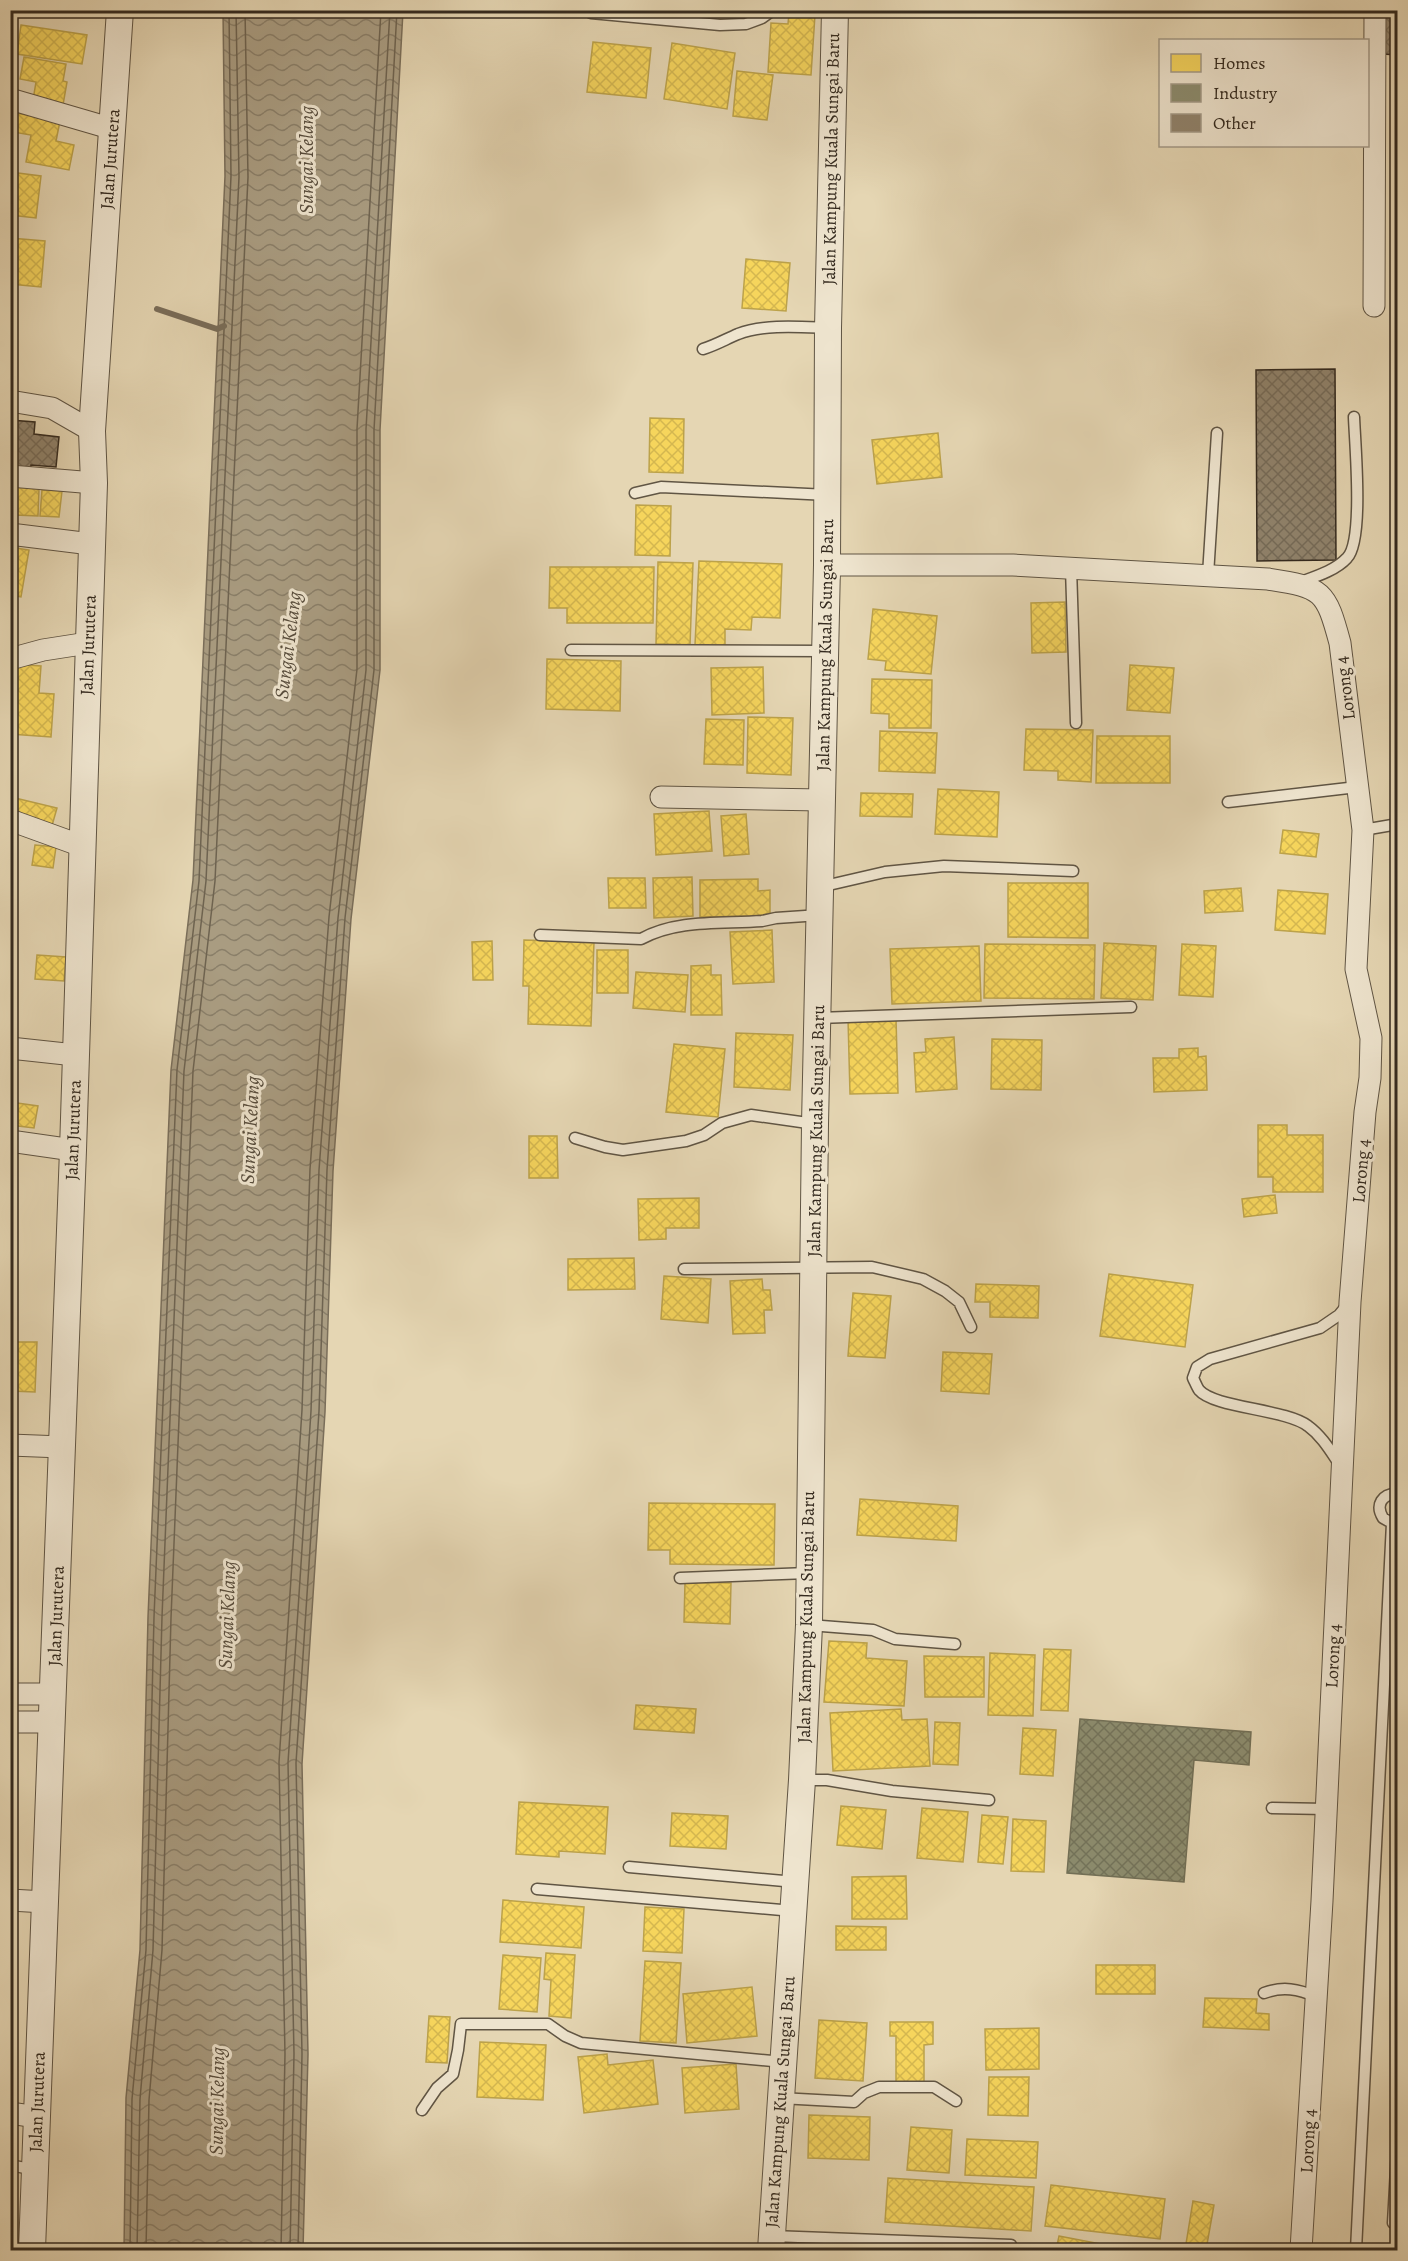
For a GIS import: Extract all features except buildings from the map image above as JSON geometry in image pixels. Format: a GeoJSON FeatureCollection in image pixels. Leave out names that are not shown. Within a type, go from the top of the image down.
{"type":"FeatureCollection","features":[{"type":"Feature","properties":{"kind":"street","name":"Jalan Jurutera"},"geometry":{"type":"LineString","coordinates":[[32,2250],[23,2167],[37,2117],[73,1150],[92,544],[92,431],[120,10]]}},
{"type":"Feature","properties":{"kind":"street","name":"Jalan Kampung Kuala Sungai Baru"},"geometry":{"type":"LineString","coordinates":[[771,2243],[802,1780],[808,1625],[835,10]]}},
{"type":"Feature","properties":{"kind":"street"},"geometry":{"type":"LineString","coordinates":[[1374,306],[1375,10]]}},
{"type":"Feature","properties":{"kind":"street"},"geometry":{"type":"LineString","coordinates":[[10,99],[113,129]]}},
{"type":"Feature","properties":{"kind":"street"},"geometry":{"type":"LineString","coordinates":[[10,401],[52,408],[92,431]]}},
{"type":"Feature","properties":{"kind":"street"},"geometry":{"type":"LineString","coordinates":[[10,476],[93,483]]}},
{"type":"Feature","properties":{"kind":"street"},"geometry":{"type":"LineString","coordinates":[[10,534],[92,544]]}},
{"type":"Feature","properties":{"kind":"street","name":"Lorong 4"},"geometry":{"type":"LineString","coordinates":[[827,565],[1013,565],[1268,579],[1298,583],[1321,594],[1332,613],[1340,643],[1364,830],[1356,969],[1371,1038],[1370,1078],[1365,1112],[1350,1302],[1344,1470],[1317,1997],[1301,2250]]}},
{"type":"Feature","properties":{"kind":"street"},"geometry":{"type":"LineString","coordinates":[[10,659],[43,650],[88,643]]}},
{"type":"Feature","properties":{"kind":"street"},"geometry":{"type":"LineString","coordinates":[[661,797],[822,800]]}},
{"type":"Feature","properties":{"kind":"street"},"geometry":{"type":"LineString","coordinates":[[10,820],[82,846]]}},
{"type":"Feature","properties":{"kind":"street"},"geometry":{"type":"LineString","coordinates":[[10,1048],[75,1055]]}},
{"type":"Feature","properties":{"kind":"street"},"geometry":{"type":"LineString","coordinates":[[10,1141],[73,1150]]}},
{"type":"Feature","properties":{"kind":"street"},"geometry":{"type":"LineString","coordinates":[[10,1445],[62,1447]]}},
{"type":"Feature","properties":{"kind":"street"},"geometry":{"type":"LineString","coordinates":[[10,1694],[53,1694]]}},
{"type":"Feature","properties":{"kind":"street"},"geometry":{"type":"LineString","coordinates":[[10,1722],[52,1722]]}},
{"type":"Feature","properties":{"kind":"street"},"geometry":{"type":"LineString","coordinates":[[10,1900],[45,1902]]}},
{"type":"Feature","properties":{"kind":"street"},"geometry":{"type":"LineString","coordinates":[[10,2113],[37,2117]]}},
{"type":"Feature","properties":{"kind":"lane"},"geometry":{"type":"LineString","coordinates":[[591,13],[720,25],[746,24],[762,18],[773,10]]}},
{"type":"Feature","properties":{"kind":"lane"},"geometry":{"type":"LineString","coordinates":[[703,349],[739,334],[778,327],[828,328]]}},
{"type":"Feature","properties":{"kind":"lane"},"geometry":{"type":"LineString","coordinates":[[1298,583],[1327,572],[1346,560],[1353,551],[1357,530],[1354,417]]}},
{"type":"Feature","properties":{"kind":"lane"},"geometry":{"type":"LineString","coordinates":[[1208,575],[1217,433]]}},
{"type":"Feature","properties":{"kind":"lane"},"geometry":{"type":"LineString","coordinates":[[635,493],[661,488],[828,495]]}},
{"type":"Feature","properties":{"kind":"lane"},"geometry":{"type":"LineString","coordinates":[[1071,568],[1076,723]]}},
{"type":"Feature","properties":{"kind":"lane"},"geometry":{"type":"LineString","coordinates":[[571,650],[824,651]]}},
{"type":"Feature","properties":{"kind":"lane"},"geometry":{"type":"LineString","coordinates":[[1228,802],[1357,787]]}},
{"type":"Feature","properties":{"kind":"lane"},"geometry":{"type":"LineString","coordinates":[[1364,830],[1398,824]]}},
{"type":"Feature","properties":{"kind":"lane"},"geometry":{"type":"LineString","coordinates":[[820,887],[885,872],[944,866],[1073,872]]}},
{"type":"Feature","properties":{"kind":"lane"},"geometry":{"type":"LineString","coordinates":[[540,935],[641,939],[673,926],[820,915]]}},
{"type":"Feature","properties":{"kind":"lane"},"geometry":{"type":"LineString","coordinates":[[818,1018],[1131,1007]]}},
{"type":"Feature","properties":{"kind":"lane"},"geometry":{"type":"LineString","coordinates":[[575,1137],[605,1147],[623,1150],[686,1141],[704,1135],[722,1123],[751,1116],[815,1124]]}},
{"type":"Feature","properties":{"kind":"lane"},"geometry":{"type":"LineString","coordinates":[[684,1269],[872,1268],[923,1278],[959,1302],[971,1327]]}},
{"type":"Feature","properties":{"kind":"lane"},"geometry":{"type":"LineString","coordinates":[[1344,1470],[1323,1441],[1308,1426],[1292,1418],[1200,1392],[1193,1378],[1197,1367],[1210,1359],[1320,1328],[1339,1315],[1350,1302]]}},
{"type":"Feature","properties":{"kind":"lane"},"geometry":{"type":"LineString","coordinates":[[1356,2250],[1395,1522],[1383,1518],[1379,1509],[1385,1495],[1398,1494]]}},
{"type":"Feature","properties":{"kind":"lane"},"geometry":{"type":"LineString","coordinates":[[680,1578],[808,1573]]}},
{"type":"Feature","properties":{"kind":"lane"},"geometry":{"type":"LineString","coordinates":[[808,1625],[873,1630],[895,1640],[955,1644]]}},
{"type":"Feature","properties":{"kind":"lane"},"geometry":{"type":"LineString","coordinates":[[802,1780],[827,1780],[873,1789],[989,1800]]}},
{"type":"Feature","properties":{"kind":"lane"},"geometry":{"type":"LineString","coordinates":[[1272,1808],[1326,1809]]}},
{"type":"Feature","properties":{"kind":"lane"},"geometry":{"type":"LineString","coordinates":[[629,1867],[795,1882]]}},
{"type":"Feature","properties":{"kind":"lane"},"geometry":{"type":"LineString","coordinates":[[537,1889],[793,1911]]}},
{"type":"Feature","properties":{"kind":"lane"},"geometry":{"type":"LineString","coordinates":[[1264,1993],[1278,1988],[1299,1990],[1317,1997]]}},
{"type":"Feature","properties":{"kind":"lane"},"geometry":{"type":"LineString","coordinates":[[422,2110],[437,2088],[453,2074],[459,2050],[461,2024],[548,2024],[564,2036],[581,2043],[783,2062]]}},
{"type":"Feature","properties":{"kind":"lane"},"geometry":{"type":"LineString","coordinates":[[780,2098],[854,2102],[864,2093],[879,2087],[934,2087],[956,2101]]}},
{"type":"Feature","properties":{"kind":"lane"},"geometry":{"type":"LineString","coordinates":[[1393,2223],[1398,2132]]}},
{"type":"Feature","properties":{"kind":"lane"},"geometry":{"type":"LineString","coordinates":[[771,2243],[1011,2245]]}},
{"type":"Feature","properties":{"kind":"water","name":"Sungai Kelang"},"geometry":{"type":"Polygon","coordinates":[[[223,11],[403,11],[380,430],[380,670],[351,919],[333,1171],[325,1412],[302,1764],[308,2054],[303,2250],[124,2250],[126,2098],[140,1950],[148,1617],[171,1070],[193,880],[225,176],[223,11]]]}},
{"type":"Feature","properties":{"kind":"waterway"},"geometry":{"type":"LineString","coordinates":[[157,309],[217,329],[224,326]]}}]}
